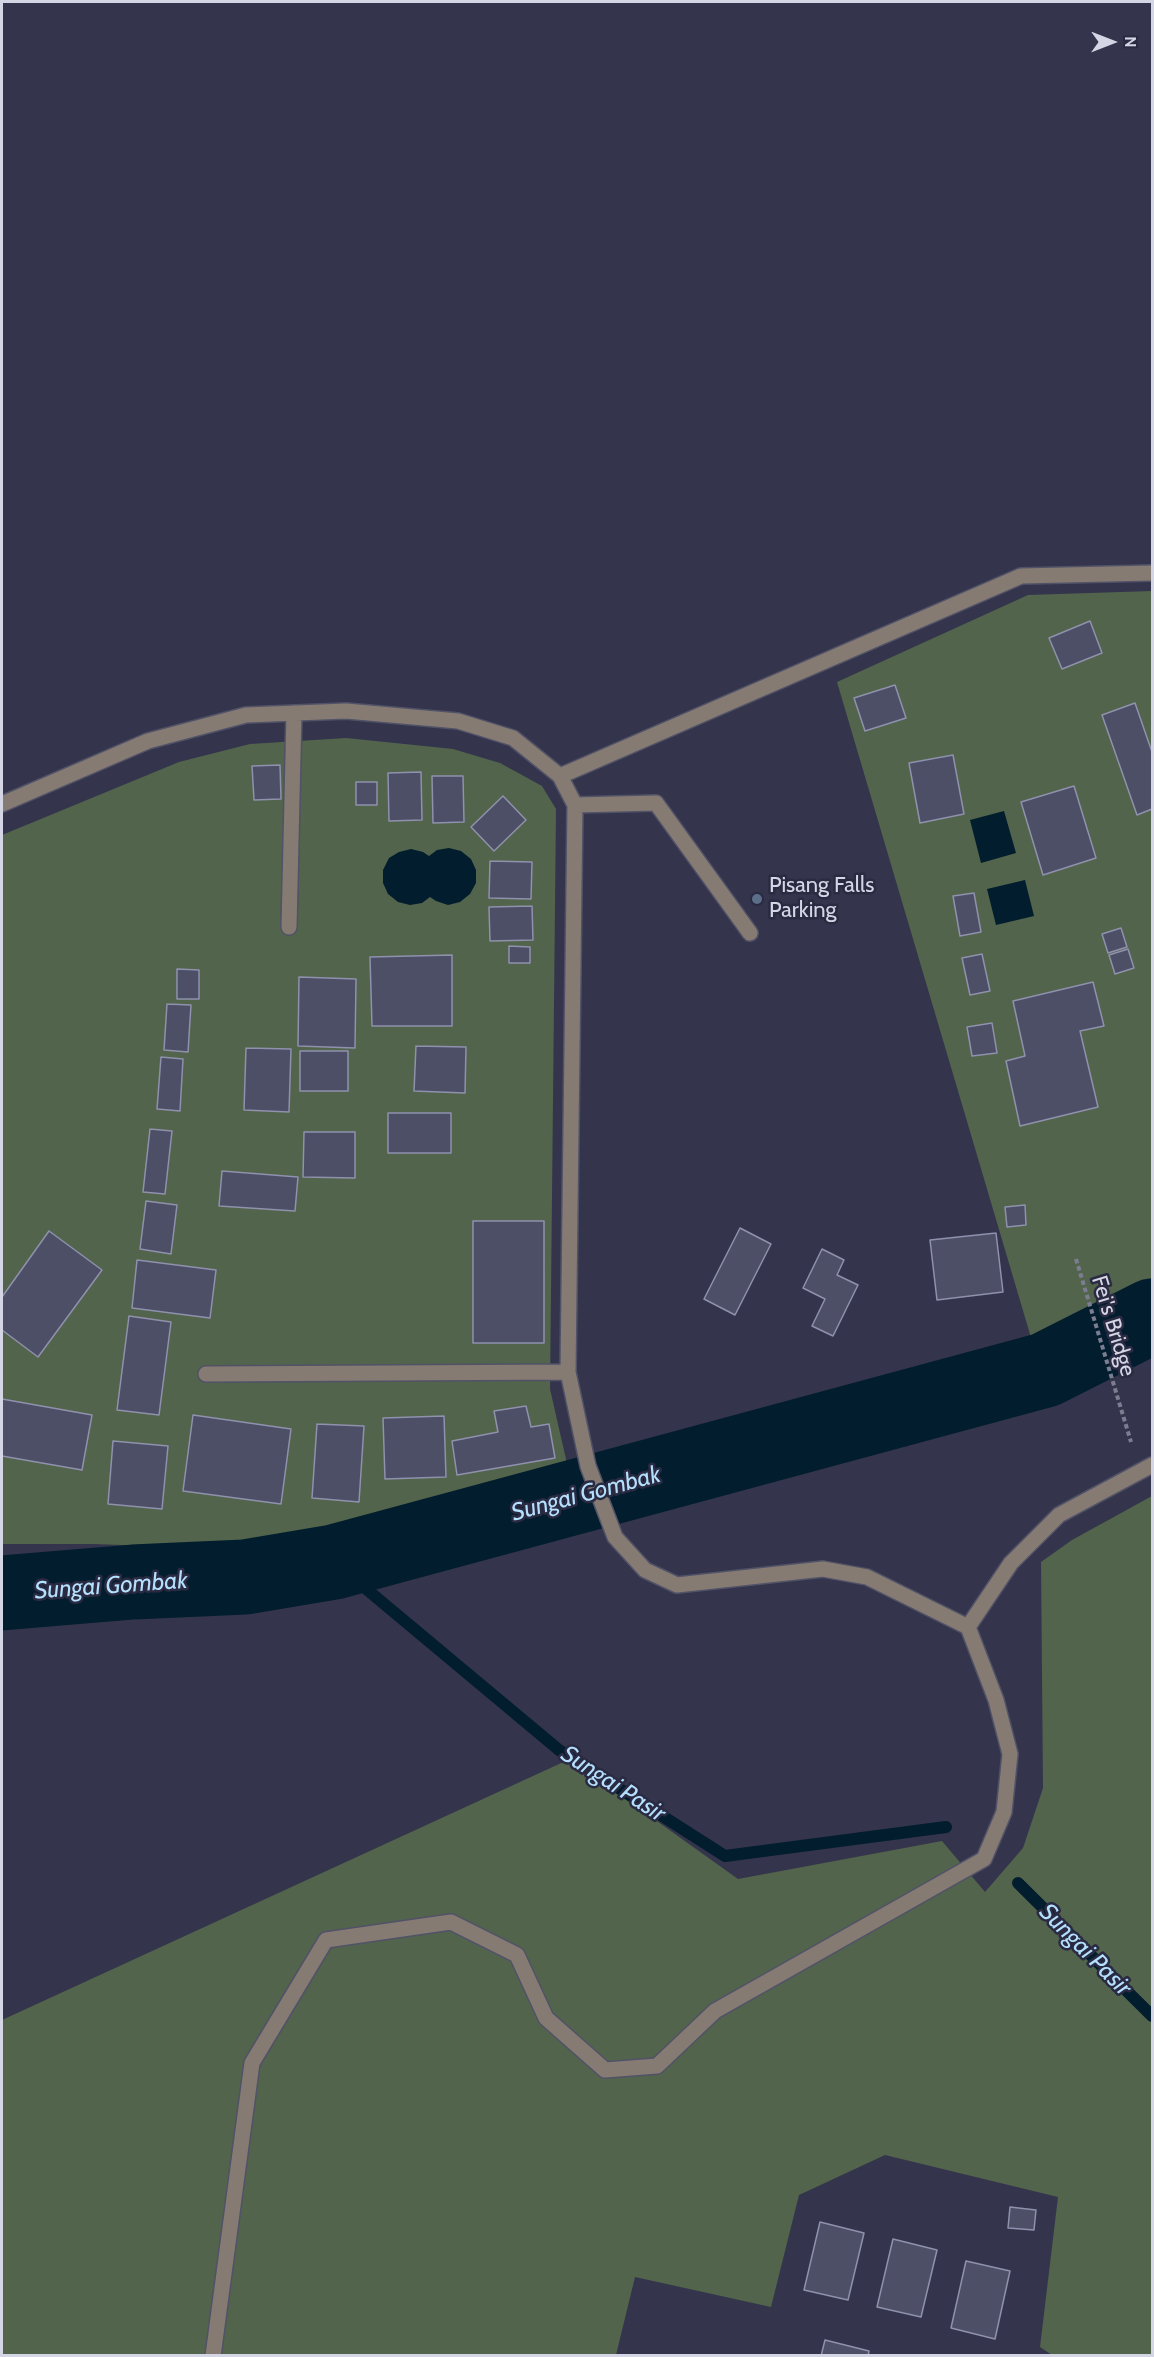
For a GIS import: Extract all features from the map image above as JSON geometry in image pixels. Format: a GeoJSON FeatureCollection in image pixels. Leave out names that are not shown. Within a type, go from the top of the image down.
{"type":"FeatureCollection","features":[{"type":"Feature","properties":{"kind":"street"},"geometry":{"type":"LineString","coordinates":[[560,776],[1021,576],[1152,573]]}},
{"type":"Feature","properties":{"kind":"street"},"geometry":{"type":"LineString","coordinates":[[2,804],[148,741],[246,716],[294,713],[346,711],[458,721],[513,738],[560,776],[574,805],[568,1372],[588,1466],[615,1537],[645,1570],[677,1585],[823,1569],[867,1577],[968,1627],[996,1700],[1010,1754],[1004,1812],[984,1859],[716,2011],[657,2066],[605,2070],[546,2018],[517,1955],[451,1922],[326,1940],[252,2062],[213,2355]]}},
{"type":"Feature","properties":{"kind":"street"},"geometry":{"type":"LineString","coordinates":[[289,927],[294,713]]}},
{"type":"Feature","properties":{"kind":"street"},"geometry":{"type":"LineString","coordinates":[[574,805],[656,803],[750,933]]}},
{"type":"Feature","properties":{"kind":"street"},"geometry":{"type":"LineString","coordinates":[[206,1374],[568,1372]]}},
{"type":"Feature","properties":{"kind":"street"},"geometry":{"type":"LineString","coordinates":[[968,1627],[1011,1563],[1059,1515],[1146,1468]]}},
{"type":"Feature","properties":{"kind":"path","name":"Fei's Bridge"},"geometry":{"type":"LineString","coordinates":[[1076,1259],[1146,1468]]}},
{"type":"Feature","properties":{"kind":"green space"},"geometry":{"type":"Polygon","coordinates":[[[1152,591],[1152,1279],[1032,1341],[837,682],[1028,595],[1152,591]]]}},
{"type":"Feature","properties":{"kind":"green space"},"geometry":{"type":"Polygon","coordinates":[[[346,738],[453,749],[500,763],[542,786],[556,809],[550,1389],[568,1468],[328,1535],[242,1549],[93,1544],[2,1544],[2,835],[179,762],[250,744],[346,738]]]}},
{"type":"Feature","properties":{"kind":"green space"},"geometry":{"type":"Polygon","coordinates":[[[1152,1496],[1152,2355],[1052,2355],[1040,2347],[1058,2197],[885,2155],[799,2195],[771,2307],[635,2277],[616,2355],[2,2355],[2,2020],[570,1759],[738,1879],[942,1841],[985,1892],[1023,1848],[1043,1788],[1041,1562],[1072,1540],[1152,1496]]]}},
{"type":"Feature","properties":{"kind":"water"},"geometry":{"type":"Polygon","coordinates":[[[1004,811],[1016,853],[981,863],[970,820],[1004,811]]]}},
{"type":"Feature","properties":{"kind":"water"},"geometry":{"type":"Polygon","coordinates":[[[449,848],[461,851],[471,859],[476,870],[476,883],[470,894],[460,902],[448,905],[430,897],[422,903],[410,905],[398,902],[388,894],[383,883],[383,870],[389,858],[411,849],[429,856],[437,850],[449,848]]]}},
{"type":"Feature","properties":{"kind":"water"},"geometry":{"type":"Polygon","coordinates":[[[1025,880],[1034,916],[996,925],[987,889],[1025,880]]]}},
{"type":"Feature","properties":{"kind":"building"},"geometry":{"type":"Polygon","coordinates":[[[1090,621],[1102,653],[1062,669],[1049,638],[1090,621]]]}},
{"type":"Feature","properties":{"kind":"building"},"geometry":{"type":"Polygon","coordinates":[[[895,685],[906,718],[865,731],[854,698],[895,685]]]}},
{"type":"Feature","properties":{"kind":"building"},"geometry":{"type":"Polygon","coordinates":[[[1135,703],[1152,752],[1152,809],[1137,815],[1102,715],[1135,703]]]}},
{"type":"Feature","properties":{"kind":"building"},"geometry":{"type":"Polygon","coordinates":[[[953,755],[964,814],[920,823],[909,763],[953,755]]]}},
{"type":"Feature","properties":{"kind":"building"},"geometry":{"type":"Polygon","coordinates":[[[280,765],[281,799],[254,800],[252,766],[280,765]]]}},
{"type":"Feature","properties":{"kind":"building"},"geometry":{"type":"Polygon","coordinates":[[[421,772],[422,820],[389,821],[388,773],[421,772]]]}},
{"type":"Feature","properties":{"kind":"building"},"geometry":{"type":"Polygon","coordinates":[[[432,776],[463,776],[464,822],[433,823],[432,776]]]}},
{"type":"Feature","properties":{"kind":"building"},"geometry":{"type":"Polygon","coordinates":[[[356,782],[377,782],[377,805],[356,805],[356,782]]]}},
{"type":"Feature","properties":{"kind":"building"},"geometry":{"type":"Polygon","coordinates":[[[1074,786],[1096,858],[1043,875],[1021,802],[1074,786]]]}},
{"type":"Feature","properties":{"kind":"building"},"geometry":{"type":"Polygon","coordinates":[[[503,796],[526,820],[494,851],[471,827],[503,796]]]}},
{"type":"Feature","properties":{"kind":"building"},"geometry":{"type":"Polygon","coordinates":[[[490,861],[532,862],[531,899],[489,898],[490,861]]]}},
{"type":"Feature","properties":{"kind":"building"},"geometry":{"type":"Polygon","coordinates":[[[974,893],[981,932],[960,936],[953,896],[974,893]]]}},
{"type":"Feature","properties":{"kind":"building"},"geometry":{"type":"Polygon","coordinates":[[[532,906],[533,940],[490,941],[489,907],[532,906]]]}},
{"type":"Feature","properties":{"kind":"building"},"geometry":{"type":"Polygon","coordinates":[[[1121,928],[1127,947],[1108,953],[1102,934],[1121,928]]]}},
{"type":"Feature","properties":{"kind":"building"},"geometry":{"type":"Polygon","coordinates":[[[509,946],[530,947],[530,963],[509,963],[509,946]]]}},
{"type":"Feature","properties":{"kind":"building"},"geometry":{"type":"Polygon","coordinates":[[[1128,949],[1134,968],[1115,974],[1109,955],[1128,949]]]}},
{"type":"Feature","properties":{"kind":"building"},"geometry":{"type":"Polygon","coordinates":[[[982,954],[990,991],[970,995],[962,958],[982,954]]]}},
{"type":"Feature","properties":{"kind":"building"},"geometry":{"type":"Polygon","coordinates":[[[452,955],[452,1026],[372,1026],[370,957],[452,955]]]}},
{"type":"Feature","properties":{"kind":"building"},"geometry":{"type":"Polygon","coordinates":[[[177,969],[199,970],[199,999],[177,999],[177,969]]]}},
{"type":"Feature","properties":{"kind":"building"},"geometry":{"type":"Polygon","coordinates":[[[299,977],[356,979],[355,1048],[298,1046],[299,977]]]}},
{"type":"Feature","properties":{"kind":"building"},"geometry":{"type":"Polygon","coordinates":[[[1093,982],[1104,1026],[1080,1031],[1098,1107],[1020,1126],[1006,1061],[1025,1056],[1013,1001],[1093,982]]]}},
{"type":"Feature","properties":{"kind":"building"},"geometry":{"type":"Polygon","coordinates":[[[167,1004],[191,1005],[188,1052],[164,1050],[167,1004]]]}},
{"type":"Feature","properties":{"kind":"building"},"geometry":{"type":"Polygon","coordinates":[[[992,1023],[997,1053],[972,1056],[967,1027],[992,1023]]]}},
{"type":"Feature","properties":{"kind":"building"},"geometry":{"type":"Polygon","coordinates":[[[416,1046],[466,1047],[465,1093],[414,1091],[416,1046]]]}},
{"type":"Feature","properties":{"kind":"building"},"geometry":{"type":"Polygon","coordinates":[[[246,1048],[291,1049],[289,1112],[244,1110],[246,1048]]]}},
{"type":"Feature","properties":{"kind":"building"},"geometry":{"type":"Polygon","coordinates":[[[300,1051],[348,1051],[348,1091],[300,1091],[300,1051]]]}},
{"type":"Feature","properties":{"kind":"building"},"geometry":{"type":"Polygon","coordinates":[[[161,1057],[183,1059],[180,1111],[157,1109],[161,1057]]]}},
{"type":"Feature","properties":{"kind":"building"},"geometry":{"type":"Polygon","coordinates":[[[388,1113],[451,1113],[451,1153],[388,1153],[388,1113]]]}},
{"type":"Feature","properties":{"kind":"building"},"geometry":{"type":"Polygon","coordinates":[[[150,1129],[172,1131],[165,1194],[143,1192],[150,1129]]]}},
{"type":"Feature","properties":{"kind":"building"},"geometry":{"type":"Polygon","coordinates":[[[304,1132],[355,1132],[355,1178],[303,1177],[304,1132]]]}},
{"type":"Feature","properties":{"kind":"building"},"geometry":{"type":"Polygon","coordinates":[[[222,1171],[298,1177],[295,1211],[219,1206],[222,1171]]]}},
{"type":"Feature","properties":{"kind":"building"},"geometry":{"type":"Polygon","coordinates":[[[146,1201],[177,1205],[171,1254],[140,1249],[146,1201]]]}},
{"type":"Feature","properties":{"kind":"building"},"geometry":{"type":"Polygon","coordinates":[[[1025,1205],[1026,1225],[1007,1227],[1005,1207],[1025,1205]]]}},
{"type":"Feature","properties":{"kind":"building"},"geometry":{"type":"Polygon","coordinates":[[[473,1221],[544,1221],[544,1343],[473,1343],[473,1221]]]}},
{"type":"Feature","properties":{"kind":"building"},"geometry":{"type":"Polygon","coordinates":[[[740,1228],[771,1244],[735,1315],[704,1299],[740,1228]]]}},
{"type":"Feature","properties":{"kind":"building"},"geometry":{"type":"Polygon","coordinates":[[[49,1231],[102,1270],[38,1357],[2,1330],[2,1297],[49,1231]]]}},
{"type":"Feature","properties":{"kind":"building"},"geometry":{"type":"Polygon","coordinates":[[[996,1233],[1003,1292],[937,1300],[930,1240],[996,1233]]]}},
{"type":"Feature","properties":{"kind":"building"},"geometry":{"type":"Polygon","coordinates":[[[822,1249],[844,1260],[837,1275],[858,1285],[833,1336],[812,1326],[825,1299],[803,1288],[822,1249]]]}},
{"type":"Feature","properties":{"kind":"building"},"geometry":{"type":"Polygon","coordinates":[[[137,1260],[216,1270],[210,1318],[132,1308],[137,1260]]]}},
{"type":"Feature","properties":{"kind":"building"},"geometry":{"type":"Polygon","coordinates":[[[129,1316],[171,1322],[159,1415],[117,1410],[129,1316]]]}},
{"type":"Feature","properties":{"kind":"building"},"geometry":{"type":"Polygon","coordinates":[[[2,1399],[92,1415],[82,1470],[2,1456],[2,1399]]]}},
{"type":"Feature","properties":{"kind":"building"},"geometry":{"type":"Polygon","coordinates":[[[526,1406],[531,1427],[549,1424],[555,1458],[457,1475],[452,1441],[498,1432],[494,1411],[526,1406]]]}},
{"type":"Feature","properties":{"kind":"building"},"geometry":{"type":"Polygon","coordinates":[[[193,1415],[291,1429],[281,1504],[183,1491],[193,1415]]]}},
{"type":"Feature","properties":{"kind":"building"},"geometry":{"type":"Polygon","coordinates":[[[444,1416],[446,1477],[385,1479],[383,1418],[444,1416]]]}},
{"type":"Feature","properties":{"kind":"building"},"geometry":{"type":"Polygon","coordinates":[[[317,1424],[364,1426],[359,1502],[312,1498],[317,1424]]]}},
{"type":"Feature","properties":{"kind":"building"},"geometry":{"type":"Polygon","coordinates":[[[113,1441],[168,1446],[162,1509],[108,1504],[113,1441]]]}},
{"type":"Feature","properties":{"kind":"building"},"geometry":{"type":"Polygon","coordinates":[[[1010,2207],[1036,2210],[1034,2230],[1008,2228],[1010,2207]]]}},
{"type":"Feature","properties":{"kind":"building"},"geometry":{"type":"Polygon","coordinates":[[[820,2222],[864,2233],[848,2300],[804,2290],[820,2222]]]}},
{"type":"Feature","properties":{"kind":"building"},"geometry":{"type":"Polygon","coordinates":[[[893,2239],[937,2250],[921,2317],[877,2307],[893,2239]]]}},
{"type":"Feature","properties":{"kind":"building"},"geometry":{"type":"Polygon","coordinates":[[[966,2261],[1010,2271],[995,2339],[951,2328],[966,2261]]]}},
{"type":"Feature","properties":{"kind":"building"},"geometry":{"type":"Polygon","coordinates":[[[825,2340],[869,2351],[868,2356],[821,2356],[825,2340]]]}},
{"type":"Feature","properties":{"kind":"waterway","name":"Sungai Gombak"},"geometry":{"type":"LineString","coordinates":[[2,1593],[133,1582],[245,1577],[334,1562],[1045,1370],[1152,1316]]}},
{"type":"Feature","properties":{"kind":"waterway","name":"Sungai Pasir"},"geometry":{"type":"LineString","coordinates":[[334,1562],[559,1750],[725,1856],[946,1827]]}},
{"type":"Feature","properties":{"kind":"waterway","name":"Sungai Pasir"},"geometry":{"type":"LineString","coordinates":[[1018,1883],[1152,2016]]}},
{"type":"Feature","properties":{"kind":"place","name":"Pisang Falls Parking"},"geometry":{"type":"Point","coordinates":[757,899]}}]}
